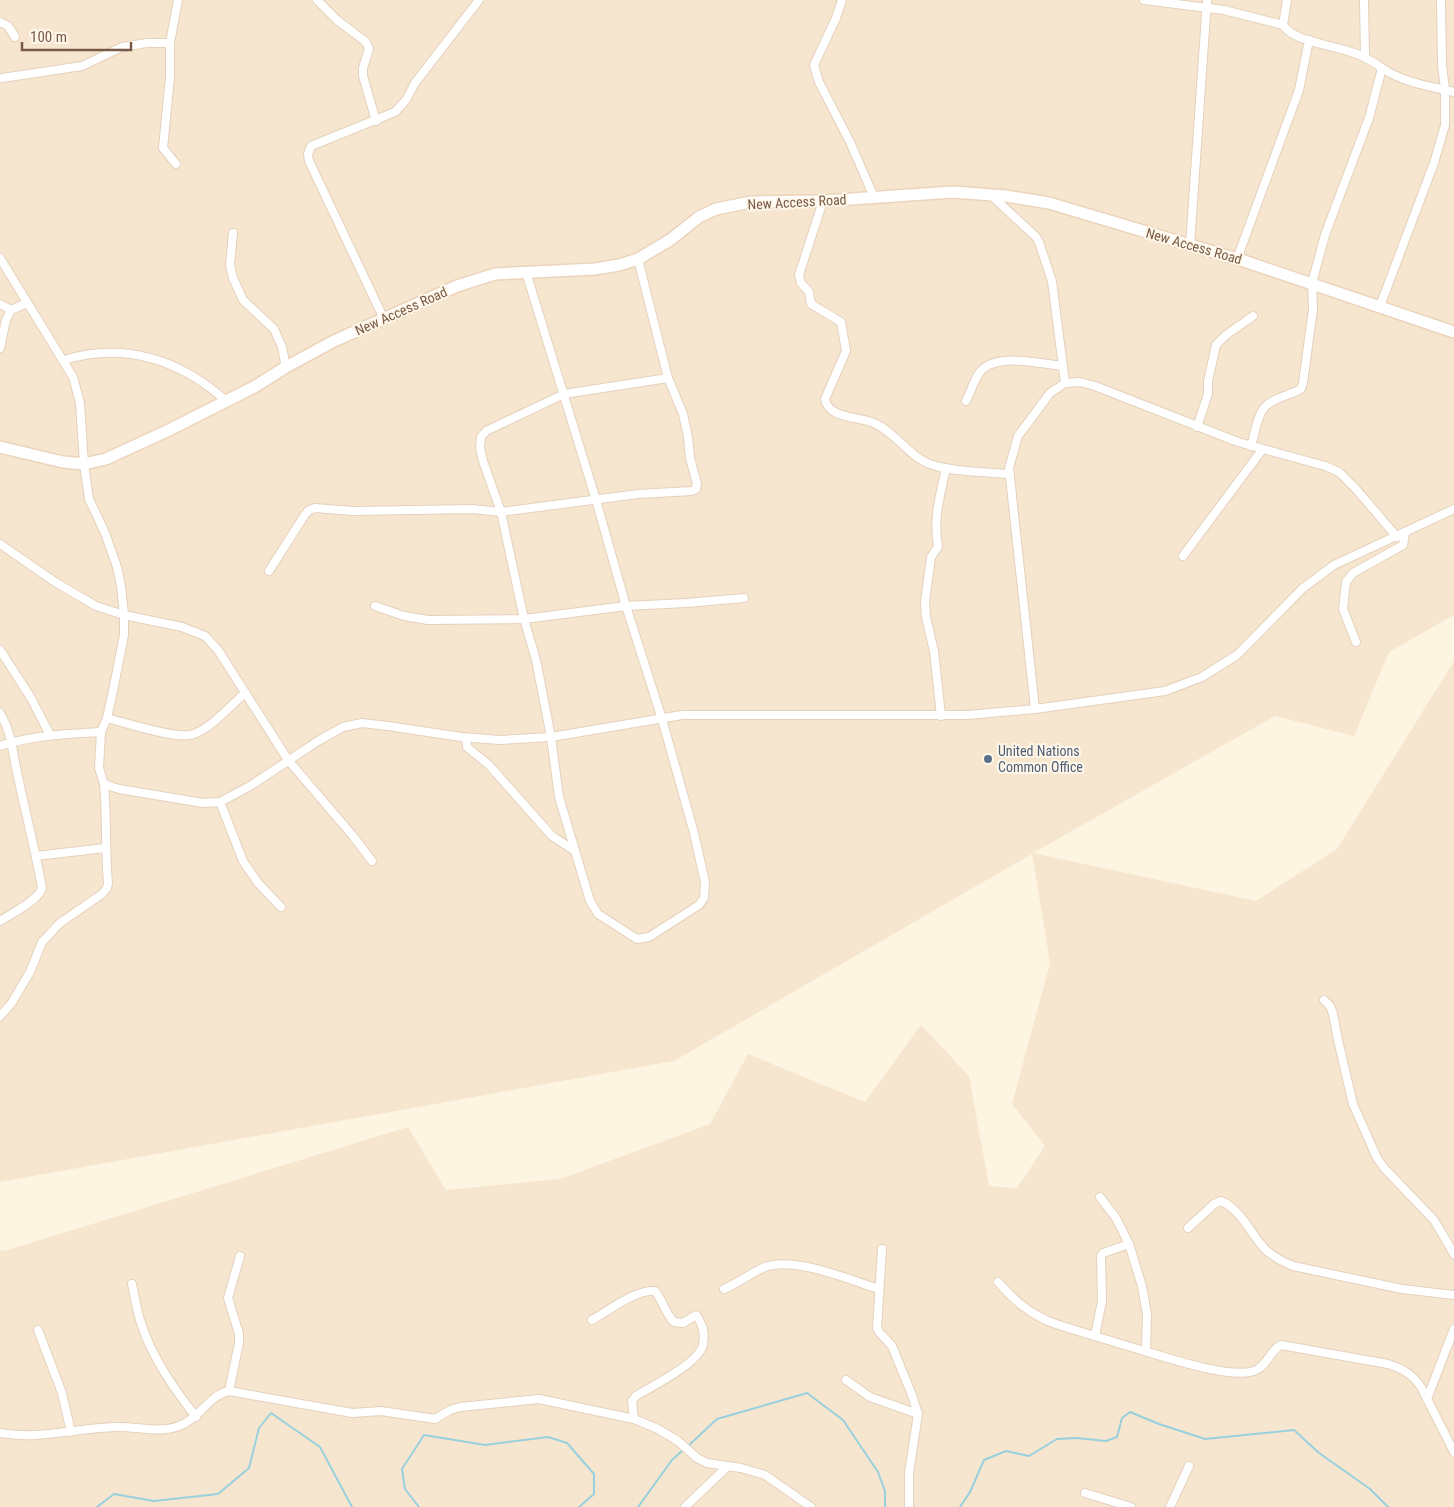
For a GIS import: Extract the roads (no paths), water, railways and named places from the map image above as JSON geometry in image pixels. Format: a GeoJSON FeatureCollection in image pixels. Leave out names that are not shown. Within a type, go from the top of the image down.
{"type":"FeatureCollection","features":[{"type":"Feature","properties":{"kind":"main road","name":"New Access Road"},"geometry":{"type":"LineString","coordinates":[[0,447],[63,462],[84,464],[106,459],[254,387],[334,341],[457,286],[495,274],[595,270],[619,265],[638,259],[670,240],[699,218],[716,209],[751,202],[823,202],[874,196],[953,192],[990,194],[1048,203],[1237,258],[1380,306],[1453,328]]}},
{"type":"Feature","properties":{"kind":"street"},"geometry":{"type":"LineString","coordinates":[[176,164],[163,148],[170,78],[170,43],[178,0]]}},
{"type":"Feature","properties":{"kind":"street"},"geometry":{"type":"LineString","coordinates":[[317,0],[337,20],[366,42],[369,49],[363,68],[363,76],[376,121]]}},
{"type":"Feature","properties":{"kind":"street"},"geometry":{"type":"LineString","coordinates":[[384,319],[309,161],[308,154],[311,146],[395,112],[406,100],[416,83],[478,0]]}},
{"type":"Feature","properties":{"kind":"street"},"geometry":{"type":"LineString","coordinates":[[842,0],[836,18],[814,65],[819,82],[850,142],[874,196]]}},
{"type":"Feature","properties":{"kind":"street"},"geometry":{"type":"LineString","coordinates":[[1144,0],[1207,4],[1283,25],[1292,34],[1365,57],[1394,76],[1414,83],[1454,92]]}},
{"type":"Feature","properties":{"kind":"street"},"geometry":{"type":"LineString","coordinates":[[1283,25],[1287,0]]}},
{"type":"Feature","properties":{"kind":"street"},"geometry":{"type":"LineString","coordinates":[[1364,0],[1365,57]]}},
{"type":"Feature","properties":{"kind":"street"},"geometry":{"type":"LineString","coordinates":[[1380,306],[1440,147],[1445,125],[1441,0]]}},
{"type":"Feature","properties":{"kind":"street"},"geometry":{"type":"LineString","coordinates":[[1190,245],[1207,4]]}},
{"type":"Feature","properties":{"kind":"street"},"geometry":{"type":"LineString","coordinates":[[0,22],[8,26],[15,37]]}},
{"type":"Feature","properties":{"kind":"street"},"geometry":{"type":"LineString","coordinates":[[1237,258],[1299,90],[1309,40]]}},
{"type":"Feature","properties":{"kind":"street"},"geometry":{"type":"LineString","coordinates":[[2,78],[82,66],[122,47],[147,43],[170,43]]}},
{"type":"Feature","properties":{"kind":"street"},"geometry":{"type":"LineString","coordinates":[[1251,446],[1264,407],[1297,391],[1303,383],[1313,308],[1312,283],[1328,227],[1369,118],[1382,68]]}},
{"type":"Feature","properties":{"kind":"street"},"geometry":{"type":"LineString","coordinates":[[990,194],[1039,242],[1052,280],[1065,383]]}},
{"type":"Feature","properties":{"kind":"street"},"geometry":{"type":"LineString","coordinates":[[823,202],[799,275],[801,283],[808,290],[811,304],[841,322],[846,351],[827,393],[825,399],[826,406],[838,414],[873,422],[924,461],[933,465],[1009,474]]}},
{"type":"Feature","properties":{"kind":"street"},"geometry":{"type":"LineString","coordinates":[[233,233],[230,265],[234,278],[244,300],[274,329],[282,347],[286,367]]}},
{"type":"Feature","properties":{"kind":"street"},"geometry":{"type":"LineString","coordinates":[[0,258],[73,377],[77,390],[89,499],[100,521],[117,567],[124,615],[124,635],[120,662],[107,718],[101,732],[99,768],[104,784],[106,813],[107,888],[102,894],[60,923],[42,942],[30,972],[11,1004],[0,1016]]}},
{"type":"Feature","properties":{"kind":"street"},"geometry":{"type":"LineString","coordinates":[[269,571],[304,516],[309,510],[315,508],[353,511],[472,509],[502,512],[638,494],[692,491],[696,489],[697,484],[690,458],[683,414],[668,378],[638,259]]}},
{"type":"Feature","properties":{"kind":"street"},"geometry":{"type":"LineString","coordinates":[[526,272],[564,394],[596,500],[626,606],[662,718],[694,833],[705,882],[704,898],[699,905],[650,937],[637,939],[598,914],[590,901],[559,797],[551,738],[536,660],[524,619],[502,512],[480,448],[481,437],[486,430],[564,394],[668,378]]}},
{"type":"Feature","properties":{"kind":"street"},"geometry":{"type":"LineString","coordinates":[[0,348],[6,320],[11,310],[27,303]]}},
{"type":"Feature","properties":{"kind":"street"},"geometry":{"type":"LineString","coordinates":[[0,304],[11,310]]}},
{"type":"Feature","properties":{"kind":"street"},"geometry":{"type":"LineString","coordinates":[[1197,427],[1208,394],[1208,381],[1216,345],[1226,335],[1253,316]]}},
{"type":"Feature","properties":{"kind":"street"},"geometry":{"type":"LineString","coordinates":[[64,360],[79,355],[97,353],[147,356],[170,364],[207,385],[225,400]]}},
{"type":"Feature","properties":{"kind":"street"},"geometry":{"type":"LineString","coordinates":[[966,400],[980,372],[989,364],[997,361],[1063,366]]}},
{"type":"Feature","properties":{"kind":"street"},"geometry":{"type":"LineString","coordinates":[[1035,709],[1009,468],[1018,436],[1050,393],[1065,383],[1080,382],[1095,386],[1197,427],[1262,450],[1325,466],[1339,472],[1397,537]]}},
{"type":"Feature","properties":{"kind":"street"},"geometry":{"type":"LineString","coordinates":[[1183,556],[1262,450]]}},
{"type":"Feature","properties":{"kind":"street"},"geometry":{"type":"LineString","coordinates":[[941,716],[934,651],[925,602],[931,557],[938,547],[935,530],[937,505],[946,468]]}},
{"type":"Feature","properties":{"kind":"street"},"geometry":{"type":"LineString","coordinates":[[104,784],[119,789],[203,803],[220,802],[250,786],[318,740],[343,727],[362,723],[466,738],[500,740],[551,738],[682,715],[975,715],[1035,709],[1165,691],[1202,677],[1237,655],[1303,588],[1334,564],[1397,537],[1454,509]]}},
{"type":"Feature","properties":{"kind":"street"},"geometry":{"type":"LineString","coordinates":[[1356,642],[1343,609],[1346,582],[1353,573],[1403,545],[1405,533]]}},
{"type":"Feature","properties":{"kind":"street"},"geometry":{"type":"LineString","coordinates":[[0,544],[54,582],[110,611],[182,627],[205,636],[218,650],[288,760],[354,836],[372,861]]}},
{"type":"Feature","properties":{"kind":"street"},"geometry":{"type":"LineString","coordinates":[[374,606],[404,616],[428,620],[524,619],[626,606],[744,598]]}},
{"type":"Feature","properties":{"kind":"street"},"geometry":{"type":"LineString","coordinates":[[0,650],[31,698],[50,735]]}},
{"type":"Feature","properties":{"kind":"street"},"geometry":{"type":"LineString","coordinates":[[107,718],[178,734],[191,735],[212,724],[245,693]]}},
{"type":"Feature","properties":{"kind":"street"},"geometry":{"type":"LineString","coordinates":[[0,713],[12,742],[16,770],[42,888],[41,893],[36,898],[0,921]]}},
{"type":"Feature","properties":{"kind":"street"},"geometry":{"type":"LineString","coordinates":[[0,746],[50,735],[101,732]]}},
{"type":"Feature","properties":{"kind":"street"},"geometry":{"type":"LineString","coordinates":[[466,738],[467,747],[489,765],[552,836],[575,851]]}},
{"type":"Feature","properties":{"kind":"street"},"geometry":{"type":"LineString","coordinates":[[220,802],[243,861],[258,883],[281,907]]}},
{"type":"Feature","properties":{"kind":"street"},"geometry":{"type":"LineString","coordinates":[[36,856],[105,848]]}},
{"type":"Feature","properties":{"kind":"street"},"geometry":{"type":"LineString","coordinates":[[1324,1000],[1330,1006],[1333,1014],[1354,1104],[1377,1158],[1385,1169],[1434,1220],[1454,1254]]}},
{"type":"Feature","properties":{"kind":"street"},"geometry":{"type":"LineString","coordinates":[[1100,1197],[1116,1218],[1129,1244],[1146,1303],[1146,1351]]}},
{"type":"Feature","properties":{"kind":"street"},"geometry":{"type":"LineString","coordinates":[[1188,1228],[1214,1204],[1221,1201],[1227,1204],[1239,1216],[1266,1249],[1279,1260],[1293,1266],[1402,1289],[1454,1295]]}},
{"type":"Feature","properties":{"kind":"street"},"geometry":{"type":"LineString","coordinates":[[1095,1336],[1102,1300],[1101,1256],[1103,1253],[1129,1244]]}},
{"type":"Feature","properties":{"kind":"street"},"geometry":{"type":"LineString","coordinates":[[882,1249],[877,1328],[892,1346],[918,1414],[909,1473],[909,1507]]}},
{"type":"Feature","properties":{"kind":"street"},"geometry":{"type":"LineString","coordinates":[[229,1391],[239,1343],[239,1334],[228,1298],[240,1256]]}},
{"type":"Feature","properties":{"kind":"street"},"geometry":{"type":"LineString","coordinates":[[724,1289],[766,1267],[782,1263],[802,1265],[879,1288]]}},
{"type":"Feature","properties":{"kind":"street"},"geometry":{"type":"LineString","coordinates":[[998,1282],[1017,1302],[1032,1314],[1061,1326],[1181,1361],[1230,1372],[1247,1373],[1256,1370],[1264,1365],[1277,1347],[1281,1345],[1402,1368],[1416,1380],[1454,1452]]}},
{"type":"Feature","properties":{"kind":"street"},"geometry":{"type":"LineString","coordinates":[[132,1284],[146,1335],[159,1362],[196,1417]]}},
{"type":"Feature","properties":{"kind":"street"},"geometry":{"type":"LineString","coordinates":[[592,1320],[635,1295],[648,1291],[655,1292],[660,1298],[668,1317],[674,1322],[683,1323],[696,1315],[699,1318],[704,1334],[703,1345],[699,1353],[679,1371],[636,1396],[632,1401],[634,1418]]}},
{"type":"Feature","properties":{"kind":"street"},"geometry":{"type":"LineString","coordinates":[[1427,1399],[1454,1329]]}},
{"type":"Feature","properties":{"kind":"street"},"geometry":{"type":"LineString","coordinates":[[38,1330],[62,1393],[71,1432]]}},
{"type":"Feature","properties":{"kind":"street"},"geometry":{"type":"LineString","coordinates":[[846,1380],[870,1396],[918,1414]]}},
{"type":"Feature","properties":{"kind":"street"},"geometry":{"type":"LineString","coordinates":[[0,1432],[43,1434],[114,1427],[167,1430],[181,1426],[196,1417],[219,1394],[229,1391],[352,1414],[381,1411],[435,1419],[450,1410],[460,1408],[539,1399],[634,1418],[658,1428],[678,1441],[696,1458],[707,1463],[755,1471],[766,1475],[811,1507]]}},
{"type":"Feature","properties":{"kind":"street"},"geometry":{"type":"LineString","coordinates":[[685,1507],[728,1466]]}},
{"type":"Feature","properties":{"kind":"street"},"geometry":{"type":"LineString","coordinates":[[1170,1507],[1189,1466]]}},
{"type":"Feature","properties":{"kind":"street"},"geometry":{"type":"LineString","coordinates":[[1085,1494],[1131,1507]]}},
{"type":"Feature","properties":{"kind":"waterway"},"geometry":{"type":"LineString","coordinates":[[687,1447],[717,1419],[807,1393],[843,1420],[878,1472],[885,1491],[885,1507]]}},
{"type":"Feature","properties":{"kind":"waterway"},"geometry":{"type":"LineString","coordinates":[[960,1507],[970,1492],[984,1460],[1006,1451],[1029,1456],[1057,1439],[1077,1438],[1106,1441],[1117,1437],[1122,1418],[1130,1412],[1205,1439],[1294,1430],[1319,1453],[1370,1489],[1388,1507]]}},
{"type":"Feature","properties":{"kind":"waterway"},"geometry":{"type":"LineString","coordinates":[[97,1507],[114,1494],[154,1501],[218,1494],[249,1468],[259,1428],[271,1413],[320,1447],[352,1507]]}},
{"type":"Feature","properties":{"kind":"waterway"},"geometry":{"type":"LineString","coordinates":[[419,1507],[405,1489],[402,1469],[424,1435],[485,1445],[548,1437],[567,1443],[594,1474],[594,1494],[579,1507]]}},
{"type":"Feature","properties":{"kind":"waterway"},"geometry":{"type":"LineString","coordinates":[[638,1507],[672,1460],[683,1450]]}},
{"type":"Feature","properties":{"kind":"place","name":"United Nations Common Office"},"geometry":{"type":"Point","coordinates":[988,759]}}]}
